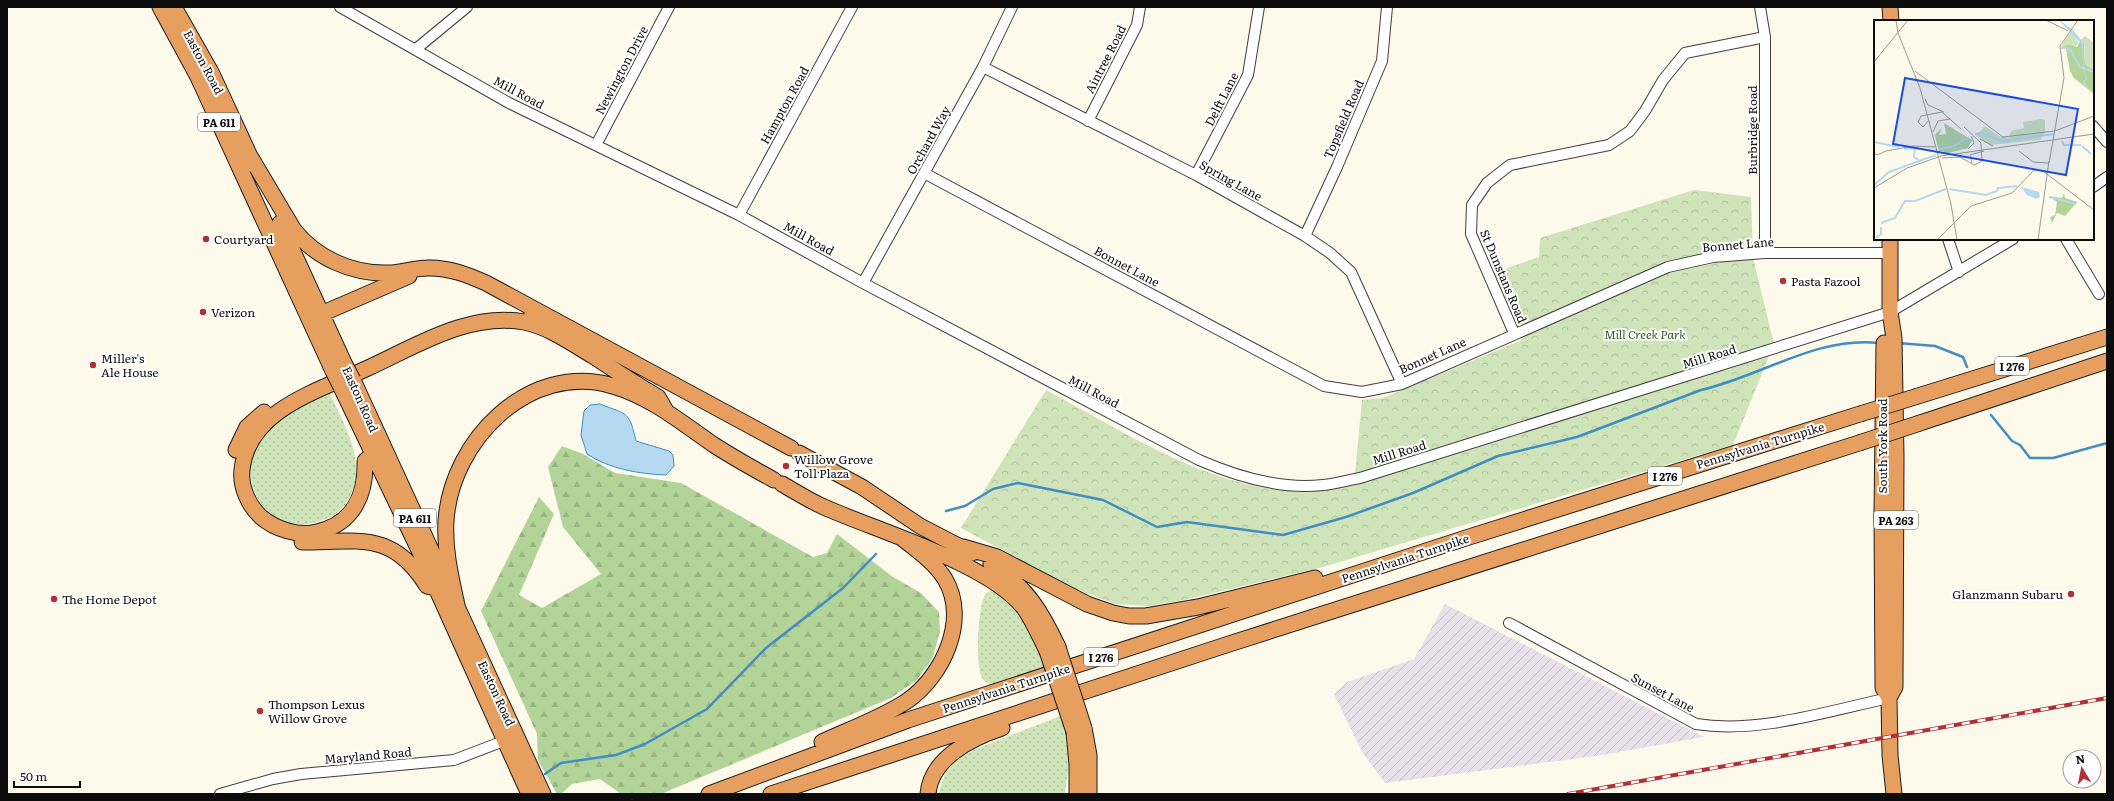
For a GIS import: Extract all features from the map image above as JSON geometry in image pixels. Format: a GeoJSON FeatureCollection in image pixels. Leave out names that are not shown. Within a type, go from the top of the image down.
{"type":"FeatureCollection","features":[{"type":"Feature","properties":{"kind":"highway","name":"Easton Road"},"geometry":{"type":"LineString","coordinates":[[160,7],[198,77],[458,610],[511,738],[529,794]]}},
{"type":"Feature","properties":{"kind":"highway","name":"Easton Road"},"geometry":{"type":"LineString","coordinates":[[174,7],[212,74],[250,156],[321,314],[339,368]]}},
{"type":"Feature","properties":{"kind":"highway"},"geometry":{"type":"LineString","coordinates":[[1890,7],[1891,20]]}},
{"type":"Feature","properties":{"kind":"highway"},"geometry":{"type":"LineString","coordinates":[[250,156],[294,230],[302,240],[319,254],[351,268],[372,273],[390,273],[428,268],[444,269],[468,275],[486,283],[862,487],[920,526],[963,548],[1007,574],[1021,587],[1038,609],[1053,649],[1079,730],[1089,755],[1091,783],[1089,794]]}},
{"type":"Feature","properties":{"kind":"highway","name":"South York Road"},"geometry":{"type":"LineString","coordinates":[[1890,246],[1888,380],[1896,457],[1895,687],[1889,698],[1890,755],[1894,794]]}},
{"type":"Feature","properties":{"kind":"highway"},"geometry":{"type":"LineString","coordinates":[[321,314],[411,275],[444,269]]}},
{"type":"Feature","properties":{"kind":"highway"},"geometry":{"type":"LineString","coordinates":[[435,588],[427,586],[409,562],[402,556],[379,544],[352,540],[290,541],[266,532],[249,516],[236,493],[232,466],[239,441],[254,420],[276,404],[434,330],[466,318],[482,314],[516,312],[558,322]]}},
{"type":"Feature","properties":{"kind":"highway"},"geometry":{"type":"LineString","coordinates":[[372,455],[366,461],[364,489],[353,510],[344,519],[316,532],[294,532],[272,525],[253,509],[243,488],[241,474],[244,454],[255,434],[274,414],[308,395],[438,336],[478,322],[494,320],[523,322],[550,331],[658,397],[666,410]]}},
{"type":"Feature","properties":{"kind":"highway","name":"Pennsylvania Turnpike"},"geometry":{"type":"LineString","coordinates":[[709,794],[908,720],[1469,537],[2107,337]]}},
{"type":"Feature","properties":{"kind":"highway","name":"I 276"},"geometry":{"type":"LineString","coordinates":[[771,794],[1387,593],[1859,443],[2107,362]]}},
{"type":"Feature","properties":{"kind":"highway"},"geometry":{"type":"LineString","coordinates":[[458,610],[446,538],[448,502],[460,465],[469,448],[495,418],[512,404],[550,385],[576,381],[613,386],[666,410],[715,445],[823,507],[904,539],[962,565],[1009,593],[1024,608],[1053,649]]}},
{"type":"Feature","properties":{"kind":"highway","name":"Easton Road"},"geometry":{"type":"LineString","coordinates":[[347,384],[372,455],[435,588],[511,738],[543,794]]}},
{"type":"Feature","properties":{"kind":"highway"},"geometry":{"type":"LineString","coordinates":[[963,548],[997,557],[1087,604],[1113,613],[1146,616],[1198,607],[1469,537]]}},
{"type":"Feature","properties":{"kind":"highway"},"geometry":{"type":"LineString","coordinates":[[736,784],[906,701],[927,684],[936,672],[952,636],[954,615],[950,589],[938,570],[904,539]]}},
{"type":"Feature","properties":{"kind":"highway"},"geometry":{"type":"LineString","coordinates":[[928,794],[936,770],[955,751],[992,732],[1044,713],[1091,690]]}},
{"type":"Feature","properties":{"kind":"highway"},"geometry":{"type":"LineString","coordinates":[[1077,794],[1079,730]]}},
{"type":"Feature","properties":{"kind":"street","name":"Mill Road"},"geometry":{"type":"LineString","coordinates":[[340,7],[509,103],[739,215],[863,283],[1199,460],[1234,475],[1278,484],[1323,485],[1360,478],[1890,312],[2011,240]]}},
{"type":"Feature","properties":{"kind":"street"},"geometry":{"type":"LineString","coordinates":[[416,49],[467,7]]}},
{"type":"Feature","properties":{"kind":"street","name":"Newington Drive"},"geometry":{"type":"LineString","coordinates":[[596,145],[669,7]]}},
{"type":"Feature","properties":{"kind":"street","name":"Hampton Road"},"geometry":{"type":"LineString","coordinates":[[739,215],[852,7]]}},
{"type":"Feature","properties":{"kind":"street","name":"Orchard Way"},"geometry":{"type":"LineString","coordinates":[[863,283],[983,67],[1012,7]]}},
{"type":"Feature","properties":{"kind":"street","name":"Aintree Road"},"geometry":{"type":"LineString","coordinates":[[1088,121],[1137,25],[1140,7]]}},
{"type":"Feature","properties":{"kind":"street","name":"Delft Lane"},"geometry":{"type":"LineString","coordinates":[[1196,175],[1248,75],[1259,7]]}},
{"type":"Feature","properties":{"kind":"street","name":"Topsfield Road"},"geometry":{"type":"LineString","coordinates":[[1305,236],[1337,167],[1382,61],[1387,7]]}},
{"type":"Feature","properties":{"kind":"street","name":"Burbridge Road"},"geometry":{"type":"LineString","coordinates":[[1760,7],[1765,37],[1765,253]]}},
{"type":"Feature","properties":{"kind":"street","name":"St Dunstans Road"},"geometry":{"type":"LineString","coordinates":[[1514,333],[1471,234],[1472,205],[1487,183],[1510,165],[1609,145],[1630,131],[1645,111],[1663,80],[1685,53],[1765,37]]}},
{"type":"Feature","properties":{"kind":"street","name":"Spring Lane"},"geometry":{"type":"LineString","coordinates":[[983,67],[1196,175],[1305,236],[1330,253],[1351,272],[1402,384]]}},
{"type":"Feature","properties":{"kind":"street"},"geometry":{"type":"LineString","coordinates":[[2094,127],[2107,142]]}},
{"type":"Feature","properties":{"kind":"street","name":"Bonnet Lane"},"geometry":{"type":"LineString","coordinates":[[924,173],[1324,386],[1362,392],[1402,384],[1514,333],[1668,267],[1712,257],[1890,246]]}},
{"type":"Feature","properties":{"kind":"street"},"geometry":{"type":"LineString","coordinates":[[2094,186],[2107,178]]}},
{"type":"Feature","properties":{"kind":"street"},"geometry":{"type":"LineString","coordinates":[[1948,240],[1959,272]]}},
{"type":"Feature","properties":{"kind":"street"},"geometry":{"type":"LineString","coordinates":[[2067,240],[2099,294]]}},
{"type":"Feature","properties":{"kind":"street","name":"Sunset Lane"},"geometry":{"type":"LineString","coordinates":[[1509,623],[1696,724],[1717,727],[1739,727],[1795,718],[1889,698]]}},
{"type":"Feature","properties":{"kind":"street","name":"Maryland Road"},"geometry":{"type":"LineString","coordinates":[[220,794],[273,779],[301,774],[454,760],[511,738]]}},
{"type":"Feature","properties":{"kind":"shaded area"},"geometry":{"type":"Polygon","coordinates":[[[1445,604],[1704,737],[1596,756],[1385,783],[1362,752],[1334,694],[1347,682],[1414,659],[1445,604]]]}},
{"type":"Feature","properties":{"kind":"green space","name":"Mill Creek Park"},"geometry":{"type":"Polygon","coordinates":[[[1694,190],[1751,197],[1753,258],[1774,344],[1733,445],[1323,567],[1184,600],[1150,606],[1115,604],[1076,589],[961,528],[1046,390],[1141,442],[1174,458],[1208,472],[1242,483],[1277,490],[1312,491],[1354,484],[1362,400],[1383,398],[1522,340],[1493,273],[1539,257],[1540,238],[1694,190]]]}},
{"type":"Feature","properties":{"kind":"green space"},"geometry":{"type":"Polygon","coordinates":[[[329,391],[346,427],[355,455],[356,477],[351,494],[336,514],[317,522],[298,524],[282,520],[269,512],[259,500],[252,485],[250,469],[253,452],[261,435],[266,430],[293,411],[329,391]]]}},
{"type":"Feature","properties":{"kind":"green space"},"geometry":{"type":"Polygon","coordinates":[[[562,446],[583,454],[615,473],[681,483],[813,557],[827,553],[837,534],[893,577],[921,593],[939,612],[940,631],[933,657],[917,680],[891,698],[661,794],[621,794],[600,779],[572,784],[561,794],[557,794],[538,760],[537,734],[481,611],[539,497],[554,514],[519,595],[542,608],[601,574],[563,527],[548,467],[562,446]]]}},
{"type":"Feature","properties":{"kind":"green space"},"geometry":{"type":"Polygon","coordinates":[[[994,590],[1015,606],[1051,668],[992,685],[982,678],[978,650],[980,614],[985,596],[988,592],[994,590]]]}},
{"type":"Feature","properties":{"kind":"green space"},"geometry":{"type":"Polygon","coordinates":[[[1063,715],[1070,754],[1065,794],[938,794],[945,774],[959,758],[976,749],[1063,715]]]}},
{"type":"Feature","properties":{"kind":"water"},"geometry":{"type":"Polygon","coordinates":[[[600,404],[626,415],[631,424],[636,441],[669,451],[673,455],[674,466],[666,475],[625,470],[605,463],[587,454],[581,435],[584,411],[590,405],[600,404]]]}},
{"type":"Feature","properties":{"kind":"waterway"},"geometry":{"type":"LineString","coordinates":[[946,511],[965,506],[993,489],[1018,483],[1103,500],[1157,527],[1187,522],[1283,535],[1346,517],[1413,493],[1498,456],[1577,437],[1701,390],[1723,384],[1811,351],[1856,342],[1879,343]]}},
{"type":"Feature","properties":{"kind":"waterway"},"geometry":{"type":"LineString","coordinates":[[1898,343],[1935,346],[1963,357],[1967,367]]}},
{"type":"Feature","properties":{"kind":"waterway"},"geometry":{"type":"LineString","coordinates":[[1991,415],[2012,441],[2020,445],[2030,458],[2053,458],[2107,443]]}},
{"type":"Feature","properties":{"kind":"waterway"},"geometry":{"type":"LineString","coordinates":[[545,774],[561,763],[616,755],[645,744],[707,709],[766,648],[843,588],[876,554]]}},
{"type":"Feature","properties":{"kind":"railway"},"geometry":{"type":"LineString","coordinates":[[1568,794],[2107,698]]}},
{"type":"Feature","properties":{"kind":"place","name":"Courtyard"},"geometry":{"type":"Point","coordinates":[206,239]}},
{"type":"Feature","properties":{"kind":"place","name":"Pasta Fazool"},"geometry":{"type":"Point","coordinates":[1783,281]}},
{"type":"Feature","properties":{"kind":"place","name":"Verizon"},"geometry":{"type":"Point","coordinates":[203,312]}},
{"type":"Feature","properties":{"kind":"place","name":"Miller's Ale House"},"geometry":{"type":"Point","coordinates":[93,365]}},
{"type":"Feature","properties":{"kind":"place","name":"Willow Grove Toll Plaza"},"geometry":{"type":"Point","coordinates":[786,466]}},
{"type":"Feature","properties":{"kind":"place","name":"Glanzmann Subaru"},"geometry":{"type":"Point","coordinates":[2071,594]}},
{"type":"Feature","properties":{"kind":"place","name":"The Home Depot"},"geometry":{"type":"Point","coordinates":[54,599]}},
{"type":"Feature","properties":{"kind":"place","name":"Thompson Lexus Willow Grove"},"geometry":{"type":"Point","coordinates":[260,711]}}]}
